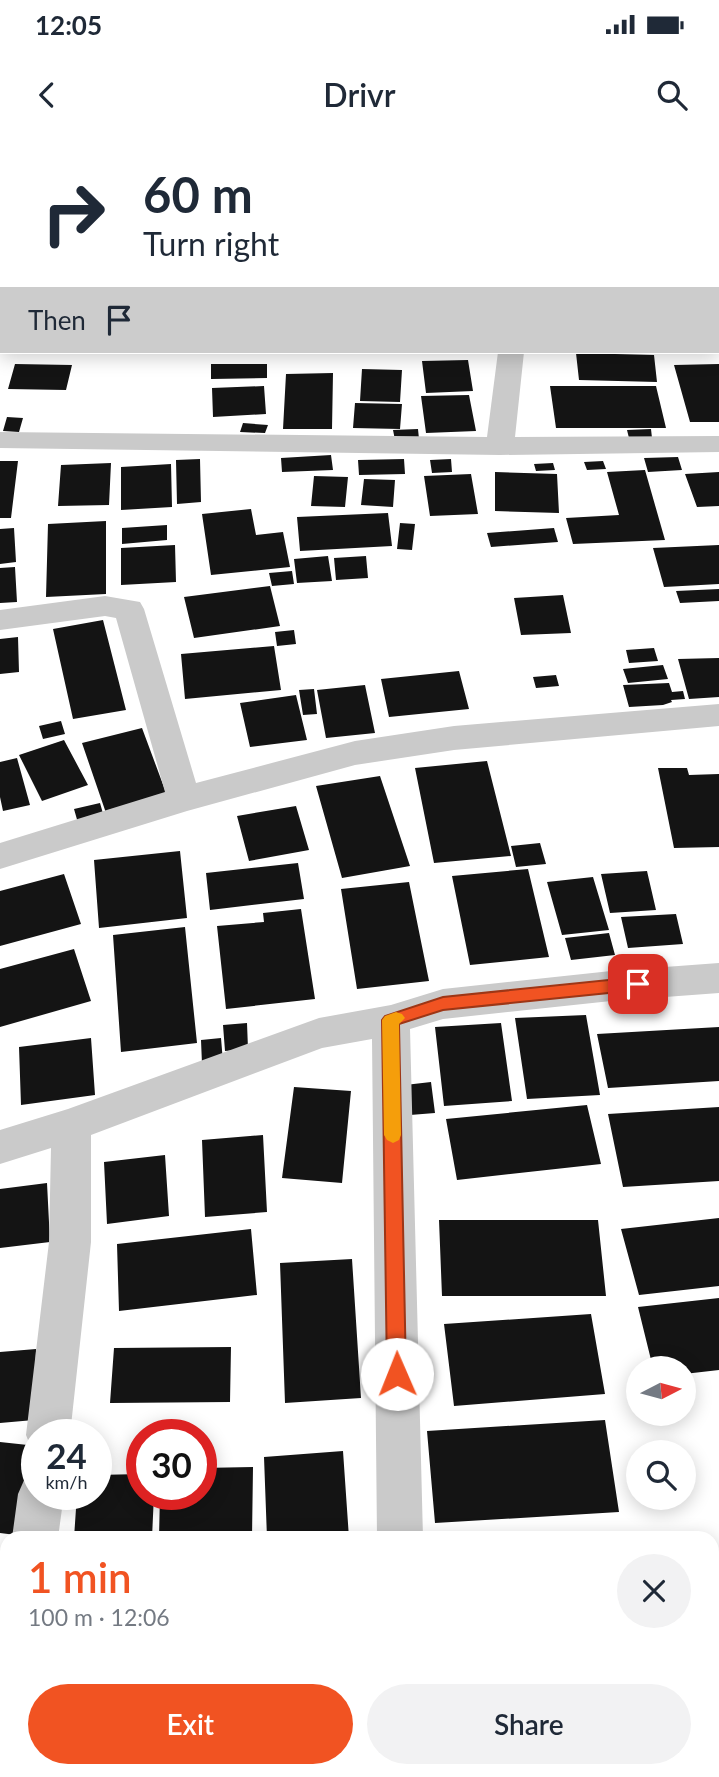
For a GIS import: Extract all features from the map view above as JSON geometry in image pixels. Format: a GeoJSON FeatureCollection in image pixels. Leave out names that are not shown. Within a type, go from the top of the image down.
{"type":"FeatureCollection","features":[{"type":"Feature","properties":{"kind":"street"},"geometry":{"type":"LineString","coordinates":[[500,447],[511,354]]}},
{"type":"Feature","properties":{"kind":"street"},"geometry":{"type":"LineString","coordinates":[[0,440],[500,447],[719,444]]}},
{"type":"Feature","properties":{"kind":"street"},"geometry":{"type":"LineString","coordinates":[[0,620],[105,606],[129,609],[184,799]]}},
{"type":"Feature","properties":{"kind":"street"},"geometry":{"type":"LineString","coordinates":[[0,856],[184,799],[355,753],[454,738],[719,715]]}},
{"type":"Feature","properties":{"kind":"street"},"geometry":{"type":"LineString","coordinates":[[0,1147],[71,1125],[319,1033],[391,1020],[443,1004],[611,986],[719,978]]}},
{"type":"Feature","properties":{"kind":"street"},"geometry":{"type":"LineString","coordinates":[[391,1020],[400,1531]]}},
{"type":"Feature","properties":{"kind":"street"},"geometry":{"type":"LineString","coordinates":[[50,1419],[70,1242],[71,1125]]}},
{"type":"Feature","properties":{"kind":"street"},"geometry":{"type":"LineString","coordinates":[[37,1531],[39,1510]]}},
{"type":"Feature","properties":{"kind":"building"},"geometry":{"type":"Polygon","coordinates":[[[576,354],[654,355],[657,382],[579,380],[576,354]]]}},
{"type":"Feature","properties":{"kind":"building"},"geometry":{"type":"Polygon","coordinates":[[[468,360],[473,391],[426,393],[422,361],[468,360]]]}},
{"type":"Feature","properties":{"kind":"building"},"geometry":{"type":"Polygon","coordinates":[[[15,364],[72,365],[66,390],[8,389],[15,364]]]}},
{"type":"Feature","properties":{"kind":"building"},"geometry":{"type":"Polygon","coordinates":[[[211,364],[267,364],[267,378],[211,379],[211,364]]]}},
{"type":"Feature","properties":{"kind":"building"},"geometry":{"type":"Polygon","coordinates":[[[719,364],[719,422],[690,422],[674,365],[719,364]]]}},
{"type":"Feature","properties":{"kind":"building"},"geometry":{"type":"Polygon","coordinates":[[[362,369],[402,370],[400,402],[360,401],[362,369]]]}},
{"type":"Feature","properties":{"kind":"building"},"geometry":{"type":"Polygon","coordinates":[[[333,373],[332,429],[283,429],[286,374],[333,373]]]}},
{"type":"Feature","properties":{"kind":"building"},"geometry":{"type":"Polygon","coordinates":[[[264,386],[266,414],[213,417],[212,388],[264,386]]]}},
{"type":"Feature","properties":{"kind":"building"},"geometry":{"type":"Polygon","coordinates":[[[550,386],[656,386],[666,428],[556,428],[550,386]]]}},
{"type":"Feature","properties":{"kind":"building"},"geometry":{"type":"Polygon","coordinates":[[[469,395],[476,431],[426,433],[421,396],[469,395]]]}},
{"type":"Feature","properties":{"kind":"building"},"geometry":{"type":"Polygon","coordinates":[[[355,403],[402,404],[400,429],[353,428],[355,403]]]}},
{"type":"Feature","properties":{"kind":"building"},"geometry":{"type":"Polygon","coordinates":[[[7,417],[23,418],[19,432],[3,431],[7,417]]]}},
{"type":"Feature","properties":{"kind":"building"},"geometry":{"type":"Polygon","coordinates":[[[243,423],[268,425],[265,433],[240,432],[243,423]]]}},
{"type":"Feature","properties":{"kind":"building"},"geometry":{"type":"Polygon","coordinates":[[[418,429],[419,439],[395,440],[393,430],[418,429]]]}},
{"type":"Feature","properties":{"kind":"building"},"geometry":{"type":"Polygon","coordinates":[[[651,429],[652,438],[629,438],[627,430],[651,429]]]}},
{"type":"Feature","properties":{"kind":"building"},"geometry":{"type":"Polygon","coordinates":[[[331,455],[333,470],[282,472],[281,458],[331,455]]]}},
{"type":"Feature","properties":{"kind":"building"},"geometry":{"type":"Polygon","coordinates":[[[678,457],[682,470],[648,472],[644,458],[678,457]]]}},
{"type":"Feature","properties":{"kind":"building"},"geometry":{"type":"Polygon","coordinates":[[[200,459],[201,502],[177,504],[176,460],[200,459]]]}},
{"type":"Feature","properties":{"kind":"building"},"geometry":{"type":"Polygon","coordinates":[[[404,459],[405,474],[359,475],[358,460],[404,459]]]}},
{"type":"Feature","properties":{"kind":"building"},"geometry":{"type":"Polygon","coordinates":[[[451,459],[452,472],[432,473],[430,460],[451,459]]]}},
{"type":"Feature","properties":{"kind":"building"},"geometry":{"type":"Polygon","coordinates":[[[0,461],[18,461],[11,518],[0,518],[0,461]]]}},
{"type":"Feature","properties":{"kind":"building"},"geometry":{"type":"Polygon","coordinates":[[[603,461],[606,469],[587,470],[584,462],[603,461]]]}},
{"type":"Feature","properties":{"kind":"building"},"geometry":{"type":"Polygon","coordinates":[[[111,463],[109,505],[58,506],[61,465],[111,463]]]}},
{"type":"Feature","properties":{"kind":"building"},"geometry":{"type":"Polygon","coordinates":[[[553,463],[555,470],[536,471],[534,464],[553,463]]]}},
{"type":"Feature","properties":{"kind":"building"},"geometry":{"type":"Polygon","coordinates":[[[171,464],[172,507],[121,510],[121,467],[171,464]]]}},
{"type":"Feature","properties":{"kind":"building"},"geometry":{"type":"Polygon","coordinates":[[[645,470],[665,540],[573,544],[566,518],[619,515],[607,472],[645,470]]]}},
{"type":"Feature","properties":{"kind":"building"},"geometry":{"type":"Polygon","coordinates":[[[495,472],[557,474],[559,513],[495,511],[495,472]]]}},
{"type":"Feature","properties":{"kind":"building"},"geometry":{"type":"Polygon","coordinates":[[[719,472],[719,506],[697,507],[685,474],[719,472]]]}},
{"type":"Feature","properties":{"kind":"building"},"geometry":{"type":"Polygon","coordinates":[[[471,474],[478,514],[430,516],[424,476],[471,474]]]}},
{"type":"Feature","properties":{"kind":"building"},"geometry":{"type":"Polygon","coordinates":[[[314,476],[348,477],[345,507],[311,506],[314,476]]]}},
{"type":"Feature","properties":{"kind":"building"},"geometry":{"type":"Polygon","coordinates":[[[364,479],[395,480],[393,507],[361,505],[364,479]]]}},
{"type":"Feature","properties":{"kind":"building"},"geometry":{"type":"Polygon","coordinates":[[[251,509],[256,535],[283,532],[290,567],[211,575],[202,514],[251,509]]]}},
{"type":"Feature","properties":{"kind":"building"},"geometry":{"type":"Polygon","coordinates":[[[388,513],[392,546],[300,551],[297,517],[388,513]]]}},
{"type":"Feature","properties":{"kind":"building"},"geometry":{"type":"Polygon","coordinates":[[[106,521],[106,594],[46,597],[48,524],[106,521]]]}},
{"type":"Feature","properties":{"kind":"building"},"geometry":{"type":"Polygon","coordinates":[[[400,523],[415,524],[412,550],[397,549],[400,523]]]}},
{"type":"Feature","properties":{"kind":"building"},"geometry":{"type":"Polygon","coordinates":[[[167,525],[167,540],[122,544],[122,528],[167,525]]]}},
{"type":"Feature","properties":{"kind":"building"},"geometry":{"type":"Polygon","coordinates":[[[14,528],[16,562],[0,564],[0,529],[14,528]]]}},
{"type":"Feature","properties":{"kind":"building"},"geometry":{"type":"Polygon","coordinates":[[[554,528],[558,542],[491,547],[487,533],[554,528]]]}},
{"type":"Feature","properties":{"kind":"building"},"geometry":{"type":"Polygon","coordinates":[[[175,545],[176,582],[121,585],[121,548],[175,545]]]}},
{"type":"Feature","properties":{"kind":"building"},"geometry":{"type":"Polygon","coordinates":[[[719,545],[719,584],[664,587],[653,548],[719,545]]]}},
{"type":"Feature","properties":{"kind":"building"},"geometry":{"type":"Polygon","coordinates":[[[328,556],[332,581],[297,583],[294,559],[328,556]]]}},
{"type":"Feature","properties":{"kind":"building"},"geometry":{"type":"Polygon","coordinates":[[[366,556],[368,578],[336,580],[334,558],[366,556]]]}},
{"type":"Feature","properties":{"kind":"building"},"geometry":{"type":"Polygon","coordinates":[[[15,567],[17,602],[0,603],[0,568],[15,567]]]}},
{"type":"Feature","properties":{"kind":"building"},"geometry":{"type":"Polygon","coordinates":[[[292,571],[294,584],[272,586],[269,573],[292,571]]]}},
{"type":"Feature","properties":{"kind":"building"},"geometry":{"type":"Polygon","coordinates":[[[270,586],[280,626],[194,638],[184,597],[270,586]]]}},
{"type":"Feature","properties":{"kind":"building"},"geometry":{"type":"Polygon","coordinates":[[[719,589],[719,601],[680,603],[676,591],[719,589]]]}},
{"type":"Feature","properties":{"kind":"building"},"geometry":{"type":"Polygon","coordinates":[[[563,595],[571,633],[521,635],[514,598],[563,595]]]}},
{"type":"Feature","properties":{"kind":"building"},"geometry":{"type":"Polygon","coordinates":[[[103,620],[126,710],[73,719],[53,629],[103,620]]]}},
{"type":"Feature","properties":{"kind":"building"},"geometry":{"type":"Polygon","coordinates":[[[294,630],[296,644],[277,646],[275,632],[294,630]]]}},
{"type":"Feature","properties":{"kind":"building"},"geometry":{"type":"Polygon","coordinates":[[[18,637],[19,672],[0,674],[0,639],[18,637]]]}},
{"type":"Feature","properties":{"kind":"building"},"geometry":{"type":"Polygon","coordinates":[[[274,646],[281,690],[185,699],[181,654],[274,646]]]}},
{"type":"Feature","properties":{"kind":"building"},"geometry":{"type":"Polygon","coordinates":[[[654,648],[658,661],[629,663],[626,650],[654,648]]]}},
{"type":"Feature","properties":{"kind":"building"},"geometry":{"type":"Polygon","coordinates":[[[719,658],[719,697],[689,699],[678,659],[719,658]]]}},
{"type":"Feature","properties":{"kind":"building"},"geometry":{"type":"Polygon","coordinates":[[[663,665],[668,679],[628,683],[623,669],[663,665]]]}},
{"type":"Feature","properties":{"kind":"building"},"geometry":{"type":"Polygon","coordinates":[[[459,671],[469,709],[389,717],[381,679],[459,671]]]}},
{"type":"Feature","properties":{"kind":"building"},"geometry":{"type":"Polygon","coordinates":[[[556,675],[559,686],[536,688],[533,677],[556,675]]]}},
{"type":"Feature","properties":{"kind":"building"},"geometry":{"type":"Polygon","coordinates":[[[669,683],[672,692],[683,691],[685,699],[671,700],[672,702],[663,705],[629,707],[623,685],[669,683]]]}},
{"type":"Feature","properties":{"kind":"building"},"geometry":{"type":"Polygon","coordinates":[[[365,685],[375,733],[326,738],[317,690],[365,685]]]}},
{"type":"Feature","properties":{"kind":"building"},"geometry":{"type":"Polygon","coordinates":[[[314,689],[317,714],[303,715],[299,690],[314,689]]]}},
{"type":"Feature","properties":{"kind":"building"},"geometry":{"type":"Polygon","coordinates":[[[296,695],[307,740],[250,747],[240,703],[296,695]]]}},
{"type":"Feature","properties":{"kind":"building"},"geometry":{"type":"Polygon","coordinates":[[[61,721],[65,734],[43,739],[39,726],[61,721]]]}},
{"type":"Feature","properties":{"kind":"building"},"geometry":{"type":"Polygon","coordinates":[[[142,728],[168,798],[106,813],[82,743],[142,728]]]}},
{"type":"Feature","properties":{"kind":"building"},"geometry":{"type":"Polygon","coordinates":[[[64,740],[88,785],[42,801],[19,755],[64,740]]]}},
{"type":"Feature","properties":{"kind":"building"},"geometry":{"type":"Polygon","coordinates":[[[17,758],[30,805],[3,811],[0,797],[0,762],[17,758]]]}},
{"type":"Feature","properties":{"kind":"building"},"geometry":{"type":"Polygon","coordinates":[[[487,761],[511,856],[434,863],[415,768],[487,761]]]}},
{"type":"Feature","properties":{"kind":"building"},"geometry":{"type":"Polygon","coordinates":[[[658,768],[687,768],[689,775],[719,774],[719,847],[674,848],[658,768]]]}},
{"type":"Feature","properties":{"kind":"building"},"geometry":{"type":"Polygon","coordinates":[[[380,776],[410,866],[342,878],[316,786],[380,776]]]}},
{"type":"Feature","properties":{"kind":"building"},"geometry":{"type":"Polygon","coordinates":[[[100,803],[104,817],[78,823],[74,809],[100,803]]]}},
{"type":"Feature","properties":{"kind":"building"},"geometry":{"type":"Polygon","coordinates":[[[296,806],[309,850],[249,861],[237,816],[296,806]]]}},
{"type":"Feature","properties":{"kind":"building"},"geometry":{"type":"Polygon","coordinates":[[[540,843],[546,864],[516,867],[511,846],[540,843]]]}},
{"type":"Feature","properties":{"kind":"building"},"geometry":{"type":"Polygon","coordinates":[[[180,851],[187,918],[99,928],[94,860],[180,851]]]}},
{"type":"Feature","properties":{"kind":"building"},"geometry":{"type":"Polygon","coordinates":[[[298,863],[304,899],[210,910],[206,873],[298,863]]]}},
{"type":"Feature","properties":{"kind":"building"},"geometry":{"type":"Polygon","coordinates":[[[528,869],[549,957],[470,965],[452,876],[528,869]]]}},
{"type":"Feature","properties":{"kind":"building"},"geometry":{"type":"Polygon","coordinates":[[[647,871],[656,910],[610,913],[601,874],[647,871]]]}},
{"type":"Feature","properties":{"kind":"building"},"geometry":{"type":"Polygon","coordinates":[[[64,874],[81,924],[0,946],[0,891],[64,874]]]}},
{"type":"Feature","properties":{"kind":"building"},"geometry":{"type":"Polygon","coordinates":[[[593,877],[609,930],[562,935],[547,882],[593,877]]]}},
{"type":"Feature","properties":{"kind":"building"},"geometry":{"type":"Polygon","coordinates":[[[409,882],[429,981],[357,989],[341,889],[409,882]]]}},
{"type":"Feature","properties":{"kind":"building"},"geometry":{"type":"Polygon","coordinates":[[[301,909],[315,999],[226,1009],[217,926],[264,922],[263,913],[301,909]]]}},
{"type":"Feature","properties":{"kind":"building"},"geometry":{"type":"Polygon","coordinates":[[[676,914],[683,944],[628,948],[621,917],[676,914]]]}},
{"type":"Feature","properties":{"kind":"building"},"geometry":{"type":"Polygon","coordinates":[[[185,927],[197,1043],[121,1052],[113,935],[185,927]]]}},
{"type":"Feature","properties":{"kind":"building"},"geometry":{"type":"Polygon","coordinates":[[[609,933],[615,955],[571,960],[565,938],[609,933]]]}},
{"type":"Feature","properties":{"kind":"building"},"geometry":{"type":"Polygon","coordinates":[[[74,949],[91,1001],[0,1027],[0,969],[74,949]]]}},
{"type":"Feature","properties":{"kind":"building"},"geometry":{"type":"Polygon","coordinates":[[[586,1015],[600,1095],[527,1099],[515,1018],[586,1015]]]}},
{"type":"Feature","properties":{"kind":"building"},"geometry":{"type":"Polygon","coordinates":[[[247,1023],[248,1049],[225,1051],[223,1025],[247,1023]]]}},
{"type":"Feature","properties":{"kind":"building"},"geometry":{"type":"Polygon","coordinates":[[[501,1023],[512,1101],[444,1106],[435,1027],[501,1023]]]}},
{"type":"Feature","properties":{"kind":"building"},"geometry":{"type":"Polygon","coordinates":[[[719,1027],[719,1081],[608,1088],[597,1034],[719,1027]]]}},
{"type":"Feature","properties":{"kind":"building"},"geometry":{"type":"Polygon","coordinates":[[[91,1038],[95,1095],[21,1105],[19,1047],[91,1038]]]}},
{"type":"Feature","properties":{"kind":"building"},"geometry":{"type":"Polygon","coordinates":[[[221,1038],[223,1062],[202,1064],[201,1040],[221,1038]]]}},
{"type":"Feature","properties":{"kind":"building"},"geometry":{"type":"Polygon","coordinates":[[[431,1082],[435,1113],[410,1115],[405,1085],[431,1082]]]}},
{"type":"Feature","properties":{"kind":"building"},"geometry":{"type":"Polygon","coordinates":[[[294,1087],[351,1091],[342,1183],[282,1178],[294,1087]]]}},
{"type":"Feature","properties":{"kind":"building"},"geometry":{"type":"Polygon","coordinates":[[[587,1105],[601,1164],[457,1180],[446,1119],[587,1105]]]}},
{"type":"Feature","properties":{"kind":"building"},"geometry":{"type":"Polygon","coordinates":[[[719,1107],[719,1181],[623,1187],[608,1114],[719,1107]]]}},
{"type":"Feature","properties":{"kind":"building"},"geometry":{"type":"Polygon","coordinates":[[[263,1135],[267,1212],[205,1217],[202,1140],[263,1135]]]}},
{"type":"Feature","properties":{"kind":"building"},"geometry":{"type":"Polygon","coordinates":[[[165,1155],[169,1216],[107,1224],[104,1162],[165,1155]]]}},
{"type":"Feature","properties":{"kind":"building"},"geometry":{"type":"Polygon","coordinates":[[[47,1183],[50,1242],[0,1248],[0,1189],[47,1183]]]}},
{"type":"Feature","properties":{"kind":"building"},"geometry":{"type":"Polygon","coordinates":[[[719,1218],[719,1286],[639,1295],[621,1229],[719,1218]]]}},
{"type":"Feature","properties":{"kind":"building"},"geometry":{"type":"Polygon","coordinates":[[[439,1220],[598,1220],[606,1296],[442,1296],[439,1220]]]}},
{"type":"Feature","properties":{"kind":"building"},"geometry":{"type":"Polygon","coordinates":[[[251,1229],[257,1295],[119,1311],[117,1244],[251,1229]]]}},
{"type":"Feature","properties":{"kind":"building"},"geometry":{"type":"Polygon","coordinates":[[[352,1259],[361,1398],[285,1403],[280,1263],[352,1259]]]}},
{"type":"Feature","properties":{"kind":"building"},"geometry":{"type":"Polygon","coordinates":[[[719,1298],[719,1370],[696,1373],[696,1356],[650,1356],[638,1307],[719,1298]]]}},
{"type":"Feature","properties":{"kind":"building"},"geometry":{"type":"Polygon","coordinates":[[[591,1314],[605,1394],[454,1406],[444,1324],[591,1314]]]}},
{"type":"Feature","properties":{"kind":"building"},"geometry":{"type":"Polygon","coordinates":[[[231,1347],[230,1402],[110,1403],[114,1348],[231,1347]]]}},
{"type":"Feature","properties":{"kind":"building"},"geometry":{"type":"Polygon","coordinates":[[[36,1349],[34,1419],[0,1423],[0,1352],[36,1349]]]}},
{"type":"Feature","properties":{"kind":"building"},"geometry":{"type":"Polygon","coordinates":[[[605,1420],[619,1512],[435,1523],[427,1431],[605,1420]]]}},
{"type":"Feature","properties":{"kind":"building"},"geometry":{"type":"Polygon","coordinates":[[[0,1442],[21,1444],[21,1510],[30,1510],[25,1531],[0,1531],[0,1442]]]}},
{"type":"Feature","properties":{"kind":"building"},"geometry":{"type":"Polygon","coordinates":[[[343,1451],[349,1531],[267,1531],[264,1457],[343,1451]]]}},
{"type":"Feature","properties":{"kind":"building"},"geometry":{"type":"Polygon","coordinates":[[[253,1467],[252,1531],[159,1531],[160,1510],[217,1510],[217,1468],[253,1467]]]}},
{"type":"Feature","properties":{"kind":"building"},"geometry":{"type":"Polygon","coordinates":[[[126,1474],[126,1510],[153,1510],[152,1531],[74,1531],[76,1510],[112,1510],[112,1475],[126,1474]]]}},
{"type":"Feature","properties":{"kind":"slow traffic"},"geometry":{"type":"LineString","coordinates":[[393,1135],[391,1020],[396,1018]]}},
{"type":"Feature","properties":{"kind":"route"},"geometry":{"type":"LineString","coordinates":[[397,1374],[391,1020],[443,1004],[638,984]]}}]}
